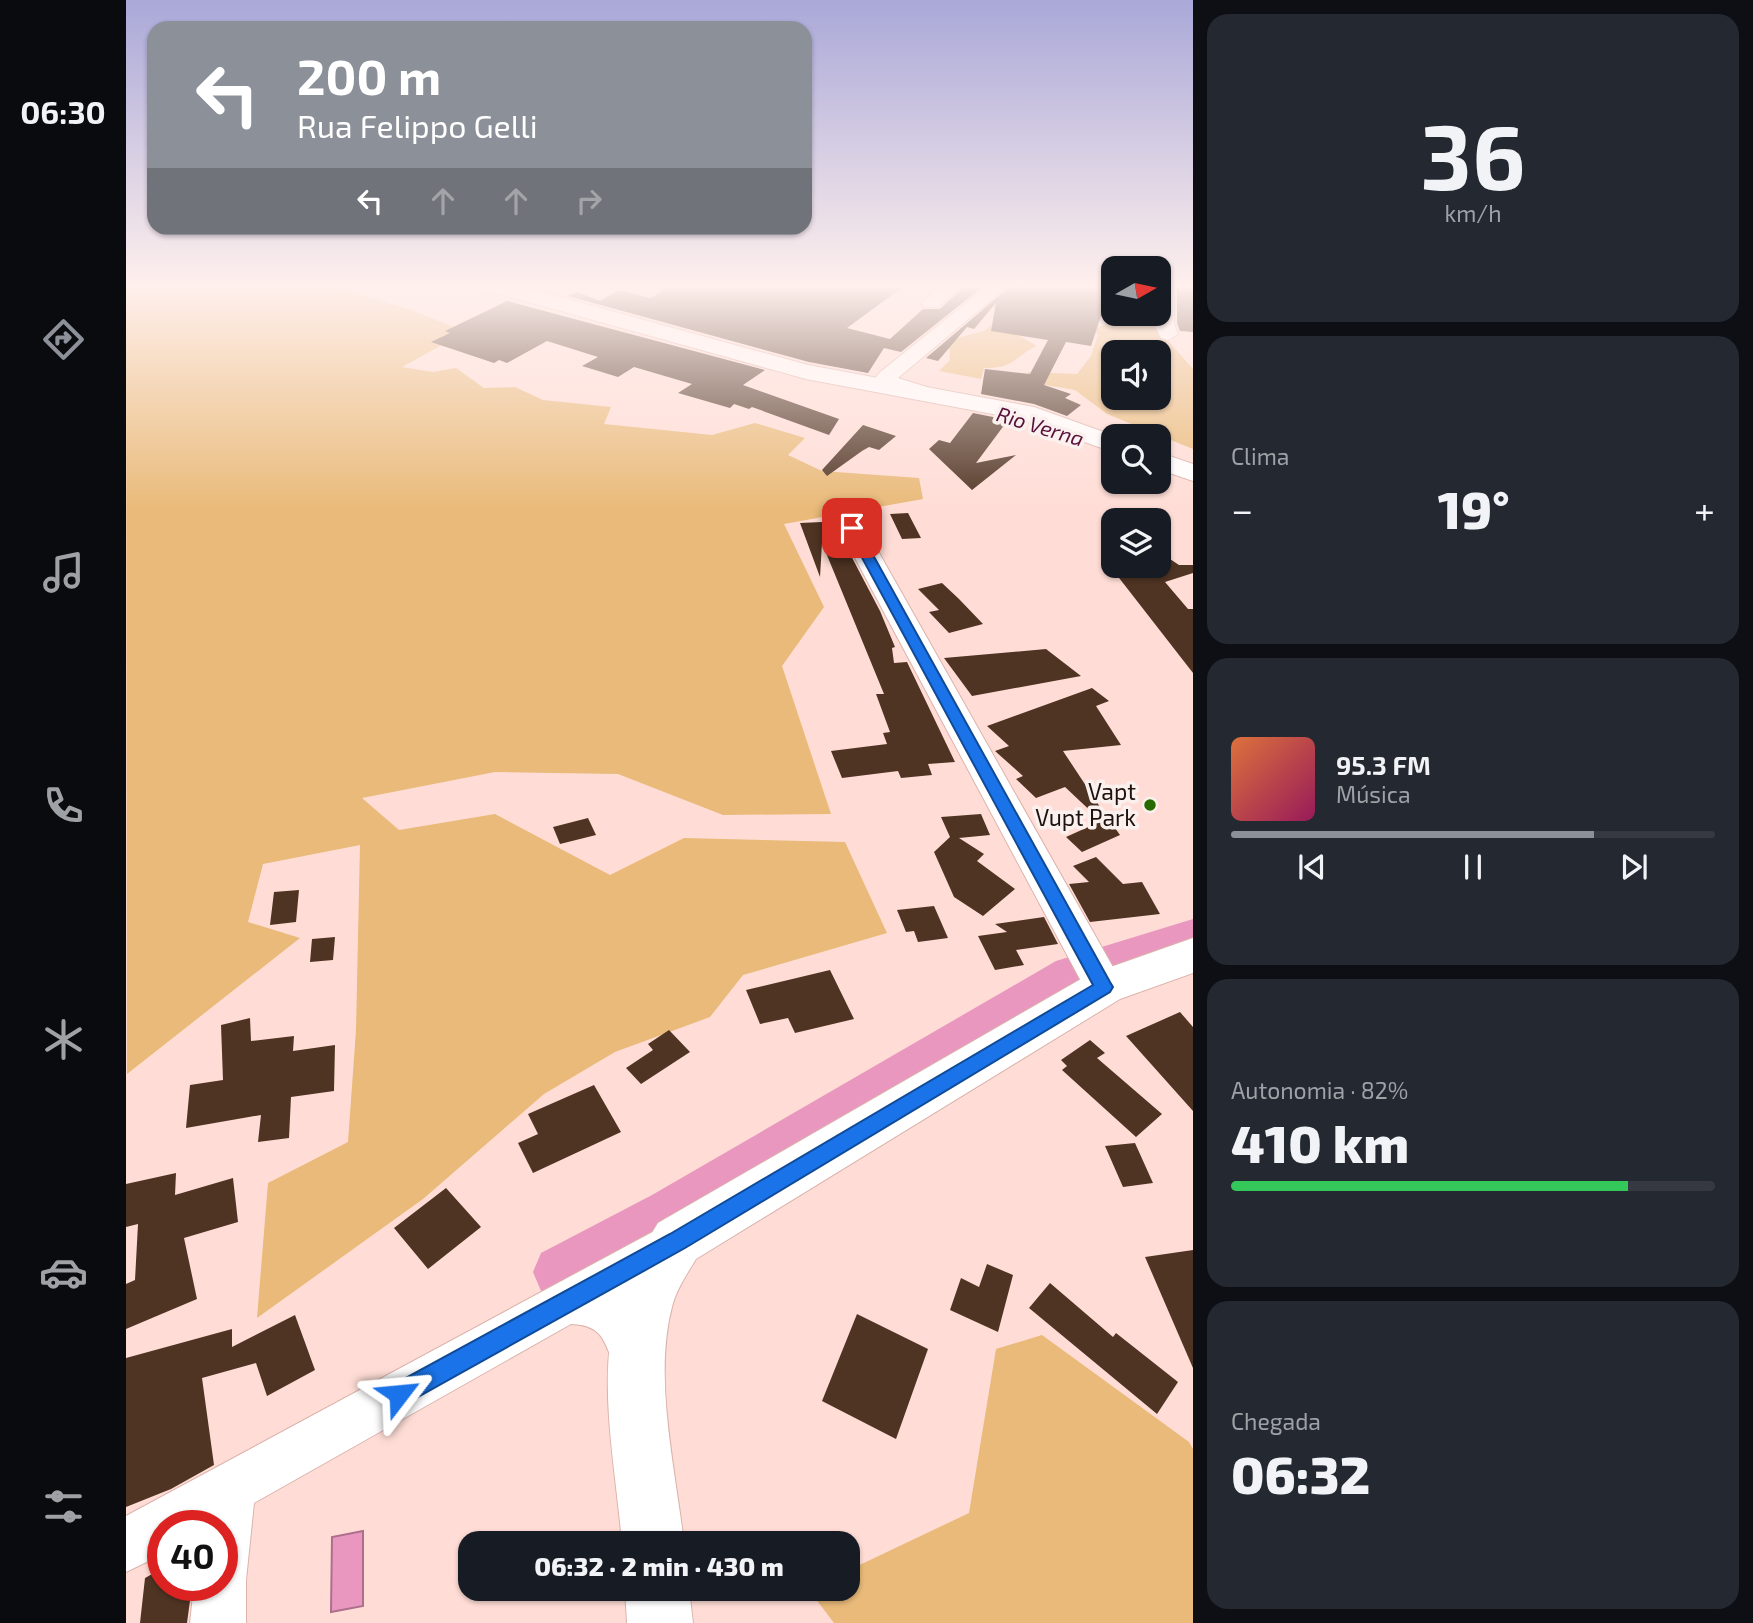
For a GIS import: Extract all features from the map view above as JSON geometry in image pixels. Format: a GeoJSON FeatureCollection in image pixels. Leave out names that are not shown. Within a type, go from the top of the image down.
{"type":"FeatureCollection","features":[{"type":"Feature","properties":{"kind":"main road"},"geometry":{"type":"LineString","coordinates":[[762,360],[806,372],[1025,412],[1101,440]]}},
{"type":"Feature","properties":{"kind":"main road"},"geometry":{"type":"LineString","coordinates":[[1171,464],[1193,472]]}},
{"type":"Feature","properties":{"kind":"main road"},"geometry":{"type":"LineString","coordinates":[[652,1531],[639,1372],[643,1309],[677,1241],[1104,987],[1193,955]]}},
{"type":"Feature","properties":{"kind":"main road"},"geometry":{"type":"LineString","coordinates":[[658,1601],[660,1623]]}},
{"type":"Feature","properties":{"kind":"street"},"geometry":{"type":"LineString","coordinates":[[907,360],[886,377],[891,383],[922,393]]}},
{"type":"Feature","properties":{"kind":"street"},"geometry":{"type":"LineString","coordinates":[[852,528],[1104,987]]}},
{"type":"Feature","properties":{"kind":"street"},"geometry":{"type":"LineString","coordinates":[[126,1545],[677,1241]]}},
{"type":"Feature","properties":{"kind":"street"},"geometry":{"type":"LineString","coordinates":[[569,1301],[597,1303],[616,1318],[628,1336],[639,1372]]}},
{"type":"Feature","properties":{"kind":"street"},"geometry":{"type":"LineString","coordinates":[[227,1510],[229,1488]]}},
{"type":"Feature","properties":{"kind":"street"},"geometry":{"type":"LineString","coordinates":[[218,1623],[220,1601]]}},
{"type":"Feature","properties":{"kind":"shaded area"},"geometry":{"type":"Polygon","coordinates":[[[126,360],[415,360],[402,367],[433,372],[456,368],[484,388],[515,387],[543,400],[611,407],[604,424],[712,435],[755,423],[805,438],[788,455],[822,471],[919,478],[923,499],[784,524],[824,607],[782,666],[831,814],[723,815],[618,774],[495,772],[362,798],[399,830],[495,814],[610,875],[684,838],[845,842],[887,933],[743,975],[710,1017],[615,1052],[544,1094],[423,1199],[257,1318],[268,1183],[348,1142],[356,1030],[360,845],[263,864],[248,922],[300,938],[127,1074],[126,360]]]}},
{"type":"Feature","properties":{"kind":"shaded area"},"geometry":{"type":"Polygon","coordinates":[[[950,360],[1015,360],[1002,366],[984,368],[981,379],[939,371],[950,360]]]}},
{"type":"Feature","properties":{"kind":"shaded area"},"geometry":{"type":"Polygon","coordinates":[[[1088,360],[1101,360],[1101,410],[1075,390],[1028,382],[1028,372],[1077,374],[1088,360]]]}},
{"type":"Feature","properties":{"kind":"shaded area"},"geometry":{"type":"Polygon","coordinates":[[[1171,360],[1185,360],[1193,369],[1193,449],[1171,440],[1171,424],[1132,424],[1102,410],[1171,410],[1171,360]]]}},
{"type":"Feature","properties":{"kind":"shaded area"},"geometry":{"type":"Polygon","coordinates":[[[1042,1335],[1189,1442],[1193,1449],[1193,1623],[834,1623],[817,1601],[860,1601],[860,1565],[969,1513],[996,1349],[1042,1335]]]}},
{"type":"Feature","properties":{"kind":"shaded area"},"geometry":{"type":"Polygon","coordinates":[[[363,1531],[363,1606],[331,1612],[332,1537],[363,1531]]]}},
{"type":"Feature","properties":{"kind":"building"},"geometry":{"type":"Polygon","coordinates":[[[484,360],[513,360],[507,363],[499,360],[494,363],[484,360]]]}},
{"type":"Feature","properties":{"kind":"building"},"geometry":{"type":"Polygon","coordinates":[[[593,360],[727,360],[765,370],[743,385],[839,419],[829,435],[752,407],[749,409],[734,404],[730,408],[678,393],[692,384],[634,367],[618,377],[582,366],[593,360]]]}},
{"type":"Feature","properties":{"kind":"building"},"geometry":{"type":"Polygon","coordinates":[[[801,360],[876,360],[868,373],[801,360]]]}},
{"type":"Feature","properties":{"kind":"building"},"geometry":{"type":"Polygon","coordinates":[[[1038,360],[1057,360],[1044,385],[1071,394],[1065,398],[1081,405],[1067,416],[1034,404],[981,394],[985,369],[1030,374],[1038,360]]]}},
{"type":"Feature","properties":{"kind":"building"},"geometry":{"type":"Polygon","coordinates":[[[973,413],[1008,420],[976,463],[1016,455],[972,490],[929,449],[939,440],[950,443],[973,413]]]}},
{"type":"Feature","properties":{"kind":"building"},"geometry":{"type":"Polygon","coordinates":[[[863,425],[896,436],[879,450],[869,447],[862,451],[827,476],[822,470],[863,425]]]}},
{"type":"Feature","properties":{"kind":"building"},"geometry":{"type":"Polygon","coordinates":[[[908,513],[921,538],[902,539],[890,514],[908,513]]]}},
{"type":"Feature","properties":{"kind":"building"},"geometry":{"type":"Polygon","coordinates":[[[822,522],[822,530],[837,529],[880,611],[895,647],[892,648],[894,663],[907,662],[955,762],[928,764],[932,775],[901,778],[898,771],[842,778],[831,751],[887,744],[883,733],[890,732],[876,694],[884,694],[822,543],[820,577],[800,523],[822,522]]]}},
{"type":"Feature","properties":{"kind":"building"},"geometry":{"type":"Polygon","coordinates":[[[1171,560],[1179,565],[1193,565],[1193,573],[1165,582],[1188,609],[1193,609],[1193,673],[1119,578],[1171,578],[1171,560]]]}},
{"type":"Feature","properties":{"kind":"building"},"geometry":{"type":"Polygon","coordinates":[[[942,583],[983,624],[949,633],[929,612],[939,610],[918,589],[942,583]]]}},
{"type":"Feature","properties":{"kind":"building"},"geometry":{"type":"Polygon","coordinates":[[[1046,649],[1081,676],[972,696],[944,658],[1046,649]]]}},
{"type":"Feature","properties":{"kind":"building"},"geometry":{"type":"Polygon","coordinates":[[[1092,688],[1109,701],[1096,706],[1121,745],[1063,751],[1104,813],[1098,818],[1065,787],[1036,798],[1016,779],[1023,776],[995,751],[1009,746],[987,726],[1092,688]]]}},
{"type":"Feature","properties":{"kind":"building"},"geometry":{"type":"Polygon","coordinates":[[[981,814],[990,835],[959,838],[984,854],[977,861],[1015,889],[983,916],[954,897],[934,852],[950,837],[941,817],[981,814]]]}},
{"type":"Feature","properties":{"kind":"building"},"geometry":{"type":"Polygon","coordinates":[[[588,818],[596,835],[560,844],[553,827],[588,818]]]}},
{"type":"Feature","properties":{"kind":"building"},"geometry":{"type":"Polygon","coordinates":[[[1108,818],[1120,835],[1082,852],[1066,837],[1108,818]]]}},
{"type":"Feature","properties":{"kind":"building"},"geometry":{"type":"Polygon","coordinates":[[[1096,857],[1123,884],[1142,882],[1160,914],[1090,922],[1069,884],[1089,882],[1073,866],[1096,857]]]}},
{"type":"Feature","properties":{"kind":"building"},"geometry":{"type":"Polygon","coordinates":[[[299,890],[296,922],[270,925],[274,892],[299,890]]]}},
{"type":"Feature","properties":{"kind":"building"},"geometry":{"type":"Polygon","coordinates":[[[934,906],[948,938],[918,942],[914,931],[906,932],[897,910],[934,906]]]}},
{"type":"Feature","properties":{"kind":"building"},"geometry":{"type":"Polygon","coordinates":[[[1044,917],[1058,944],[1016,950],[1024,965],[995,970],[978,936],[1007,932],[995,924],[1044,917]]]}},
{"type":"Feature","properties":{"kind":"building"},"geometry":{"type":"Polygon","coordinates":[[[335,937],[333,960],[310,962],[312,939],[335,937]]]}},
{"type":"Feature","properties":{"kind":"building"},"geometry":{"type":"Polygon","coordinates":[[[830,970],[854,1019],[795,1033],[788,1018],[760,1024],[746,990],[830,970]]]}},
{"type":"Feature","properties":{"kind":"building"},"geometry":{"type":"Polygon","coordinates":[[[1180,1012],[1193,1027],[1193,1111],[1126,1036],[1180,1012]]]}},
{"type":"Feature","properties":{"kind":"building"},"geometry":{"type":"Polygon","coordinates":[[[250,1018],[251,1041],[294,1036],[293,1051],[335,1045],[334,1091],[291,1097],[289,1138],[258,1142],[261,1115],[186,1128],[190,1085],[223,1080],[221,1025],[250,1018]]]}},
{"type":"Feature","properties":{"kind":"building"},"geometry":{"type":"Polygon","coordinates":[[[669,1030],[690,1052],[641,1084],[626,1068],[653,1050],[648,1044],[669,1030]]]}},
{"type":"Feature","properties":{"kind":"building"},"geometry":{"type":"Polygon","coordinates":[[[1090,1040],[1105,1053],[1097,1058],[1162,1114],[1136,1137],[1062,1070],[1067,1066],[1061,1060],[1090,1040]]]}},
{"type":"Feature","properties":{"kind":"building"},"geometry":{"type":"Polygon","coordinates":[[[594,1085],[621,1132],[533,1173],[518,1143],[538,1134],[528,1114],[594,1085]]]}},
{"type":"Feature","properties":{"kind":"building"},"geometry":{"type":"Polygon","coordinates":[[[1135,1143],[1153,1183],[1123,1187],[1105,1146],[1135,1143]]]}},
{"type":"Feature","properties":{"kind":"building"},"geometry":{"type":"Polygon","coordinates":[[[176,1173],[175,1195],[233,1178],[238,1222],[184,1238],[197,1299],[126,1329],[126,1284],[135,1280],[138,1224],[126,1227],[126,1184],[176,1173]]]}},
{"type":"Feature","properties":{"kind":"building"},"geometry":{"type":"Polygon","coordinates":[[[446,1188],[481,1227],[428,1269],[394,1228],[446,1188]]]}},
{"type":"Feature","properties":{"kind":"building"},"geometry":{"type":"Polygon","coordinates":[[[1193,1250],[1193,1368],[1145,1257],[1193,1250]]]}},
{"type":"Feature","properties":{"kind":"building"},"geometry":{"type":"Polygon","coordinates":[[[987,1264],[1013,1275],[998,1332],[950,1310],[961,1278],[979,1287],[987,1264]]]}},
{"type":"Feature","properties":{"kind":"building"},"geometry":{"type":"Polygon","coordinates":[[[1050,1283],[1113,1337],[1116,1333],[1178,1382],[1157,1414],[1029,1308],[1050,1283]]]}},
{"type":"Feature","properties":{"kind":"building"},"geometry":{"type":"Polygon","coordinates":[[[857,1314],[928,1349],[896,1439],[822,1401],[857,1314]]]}},
{"type":"Feature","properties":{"kind":"building"},"geometry":{"type":"Polygon","coordinates":[[[295,1315],[315,1370],[267,1396],[256,1363],[202,1378],[214,1465],[171,1489],[126,1507],[126,1358],[232,1329],[232,1347],[295,1315]]]}},
{"type":"Feature","properties":{"kind":"building"},"geometry":{"type":"Polygon","coordinates":[[[147,1577],[147,1601],[190,1601],[187,1623],[140,1623],[147,1577]]]}},
{"type":"Feature","properties":{"kind":"waterway"},"geometry":{"type":"LineString","coordinates":[[561,1272],[671,1213],[1072,974],[1193,936]]}},
{"type":"Feature","properties":{"kind":"place","name":"Vapt Vupt Park"},"geometry":{"type":"Point","coordinates":[1150,805]}},
{"type":"Feature","properties":{"kind":"route"},"geometry":{"type":"LineString","coordinates":[[399,1394],[677,1241],[1104,987],[852,528]]}},
{"type":"Feature","properties":{"kind":"water label","name":"Rio Verna"},"geometry":{"type":"Point","coordinates":[1040,427]}}]}
